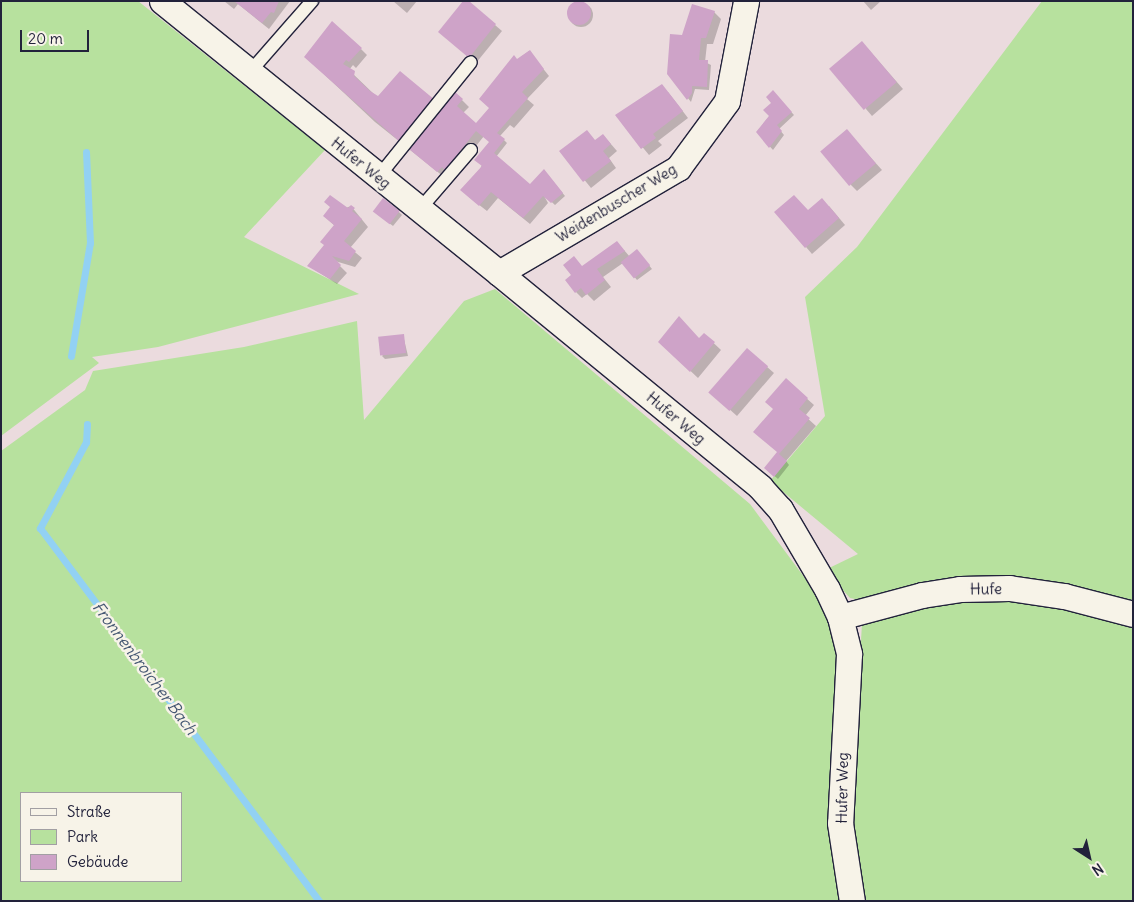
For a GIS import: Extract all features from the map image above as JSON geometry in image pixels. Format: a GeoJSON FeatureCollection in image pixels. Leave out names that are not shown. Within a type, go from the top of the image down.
{"type":"FeatureCollection","features":[{"type":"Feature","properties":{"kind":"street","name":"Hufer Weg"},"geometry":{"type":"LineString","coordinates":[[162,1],[760,487],[780,509],[811,559],[840,617],[849,654],[840,823],[852,901]]}},
{"type":"Feature","properties":{"kind":"street","name":"Weidenbuscher Weg"},"geometry":{"type":"LineString","coordinates":[[499,273],[678,168],[727,101],[746,1]]}},
{"type":"Feature","properties":{"kind":"street","name":"Hufe"},"geometry":{"type":"LineString","coordinates":[[840,617],[922,595],[960,589],[1009,588],[1064,596],[1133,614]]}},
{"type":"Feature","properties":{"kind":"lane"},"geometry":{"type":"LineString","coordinates":[[250,74],[312,1]]}},
{"type":"Feature","properties":{"kind":"lane"},"geometry":{"type":"LineString","coordinates":[[378,176],[471,62]]}},
{"type":"Feature","properties":{"kind":"lane"},"geometry":{"type":"LineString","coordinates":[[420,209],[471,150]]}},
{"type":"Feature","properties":{"kind":"green space"},"geometry":{"type":"Polygon","coordinates":[[[1,1],[138,1],[325,150],[244,237],[359,294],[158,347],[92,357],[99,363],[1,436],[1,1]]]}},
{"type":"Feature","properties":{"kind":"green space"},"geometry":{"type":"Polygon","coordinates":[[[1042,1],[1133,1],[1133,608],[1086,595],[860,600],[850,598],[825,570],[858,554],[770,481],[825,416],[805,297],[857,247],[1042,1]]]}},
{"type":"Feature","properties":{"kind":"green space"},"geometry":{"type":"Polygon","coordinates":[[[495,289],[750,504],[813,589],[840,644],[844,901],[1,901],[1,451],[85,390],[93,371],[244,347],[357,321],[364,420],[464,301],[495,289]]]}},
{"type":"Feature","properties":{"kind":"green space"},"geometry":{"type":"Polygon","coordinates":[[[1011,595],[1133,620],[1133,901],[859,901],[850,835],[862,623],[876,612],[1011,595]]]}},
{"type":"Feature","properties":{"kind":"building"},"geometry":{"type":"Polygon","coordinates":[[[234,1],[279,1],[274,13],[271,12],[262,23],[234,1]]]}},
{"type":"Feature","properties":{"kind":"building"},"geometry":{"type":"Polygon","coordinates":[[[463,1],[469,1],[496,24],[469,58],[438,32],[463,1]]]}},
{"type":"Feature","properties":{"kind":"building"},"geometry":{"type":"Polygon","coordinates":[[[579,1],[584,2],[590,8],[590,18],[584,24],[579,25],[574,24],[568,18],[567,13],[568,8],[574,2],[579,1]]]}},
{"type":"Feature","properties":{"kind":"building"},"geometry":{"type":"Polygon","coordinates":[[[692,4],[715,11],[706,38],[701,38],[699,60],[708,60],[707,87],[692,86],[692,93],[687,100],[667,74],[670,34],[682,35],[692,4]]]}},
{"type":"Feature","properties":{"kind":"building"},"geometry":{"type":"Polygon","coordinates":[[[332,21],[362,48],[349,62],[346,60],[343,64],[355,71],[354,76],[370,91],[378,96],[400,71],[435,100],[400,142],[304,57],[332,21]]]}},
{"type":"Feature","properties":{"kind":"building"},"geometry":{"type":"Polygon","coordinates":[[[862,41],[897,82],[864,110],[829,69],[862,41]]]}},
{"type":"Feature","properties":{"kind":"building"},"geometry":{"type":"Polygon","coordinates":[[[530,50],[544,69],[522,92],[528,98],[497,133],[505,139],[494,153],[530,184],[544,169],[563,193],[551,203],[543,196],[523,218],[491,192],[479,206],[460,190],[482,166],[474,160],[489,142],[476,131],[445,170],[442,167],[437,172],[409,149],[455,92],[463,99],[457,106],[476,123],[489,108],[479,99],[514,55],[517,59],[530,50]]]}},
{"type":"Feature","properties":{"kind":"building"},"geometry":{"type":"Polygon","coordinates":[[[662,84],[683,111],[653,134],[656,138],[641,149],[615,115],[662,84]]]}},
{"type":"Feature","properties":{"kind":"building"},"geometry":{"type":"Polygon","coordinates":[[[773,90],[792,112],[777,125],[782,131],[769,148],[756,132],[769,116],[763,110],[771,103],[766,97],[773,90]]]}},
{"type":"Feature","properties":{"kind":"building"},"geometry":{"type":"Polygon","coordinates":[[[847,129],[876,163],[849,186],[820,151],[847,129]]]}},
{"type":"Feature","properties":{"kind":"building"},"geometry":{"type":"Polygon","coordinates":[[[587,130],[595,140],[603,134],[611,144],[603,151],[611,161],[583,182],[559,151],[587,130]]]}},
{"type":"Feature","properties":{"kind":"building"},"geometry":{"type":"Polygon","coordinates":[[[330,195],[348,208],[351,205],[355,208],[352,211],[362,219],[344,241],[356,251],[349,261],[332,256],[341,265],[330,279],[307,266],[324,245],[320,242],[334,225],[323,216],[330,207],[324,202],[330,195]]]}},
{"type":"Feature","properties":{"kind":"building"},"geometry":{"type":"Polygon","coordinates":[[[794,195],[808,210],[822,198],[839,218],[805,248],[774,212],[794,195]]]}},
{"type":"Feature","properties":{"kind":"building"},"geometry":{"type":"Polygon","coordinates":[[[383,198],[400,211],[390,224],[373,212],[383,198]]]}},
{"type":"Feature","properties":{"kind":"building"},"geometry":{"type":"Polygon","coordinates":[[[617,241],[625,251],[597,269],[605,280],[586,295],[581,288],[575,293],[565,280],[571,275],[563,265],[574,256],[582,266],[617,241]]]}},
{"type":"Feature","properties":{"kind":"building"},"geometry":{"type":"Polygon","coordinates":[[[637,249],[650,265],[634,279],[621,262],[637,249]]]}},
{"type":"Feature","properties":{"kind":"building"},"geometry":{"type":"Polygon","coordinates":[[[679,316],[699,338],[704,333],[715,342],[690,372],[658,342],[679,316]]]}},
{"type":"Feature","properties":{"kind":"building"},"geometry":{"type":"Polygon","coordinates":[[[404,334],[406,353],[380,356],[378,337],[404,334]]]}},
{"type":"Feature","properties":{"kind":"building"},"geometry":{"type":"Polygon","coordinates":[[[747,348],[768,366],[729,411],[708,393],[747,348]]]}},
{"type":"Feature","properties":{"kind":"building"},"geometry":{"type":"Polygon","coordinates":[[[786,378],[808,398],[799,409],[810,418],[779,454],[787,461],[774,477],[764,468],[777,452],[753,432],[773,409],[765,402],[786,378]]]}},
{"type":"Feature","properties":{"kind":"waterway","name":"Fronnenbroicher Bach"},"geometry":{"type":"LineString","coordinates":[[71,356],[90,243],[86,152]]}},
{"type":"Feature","properties":{"kind":"waterway","name":"Fronnenbroicher Bach"},"geometry":{"type":"LineString","coordinates":[[87,424],[86,442],[40,528],[319,901]]}}]}
